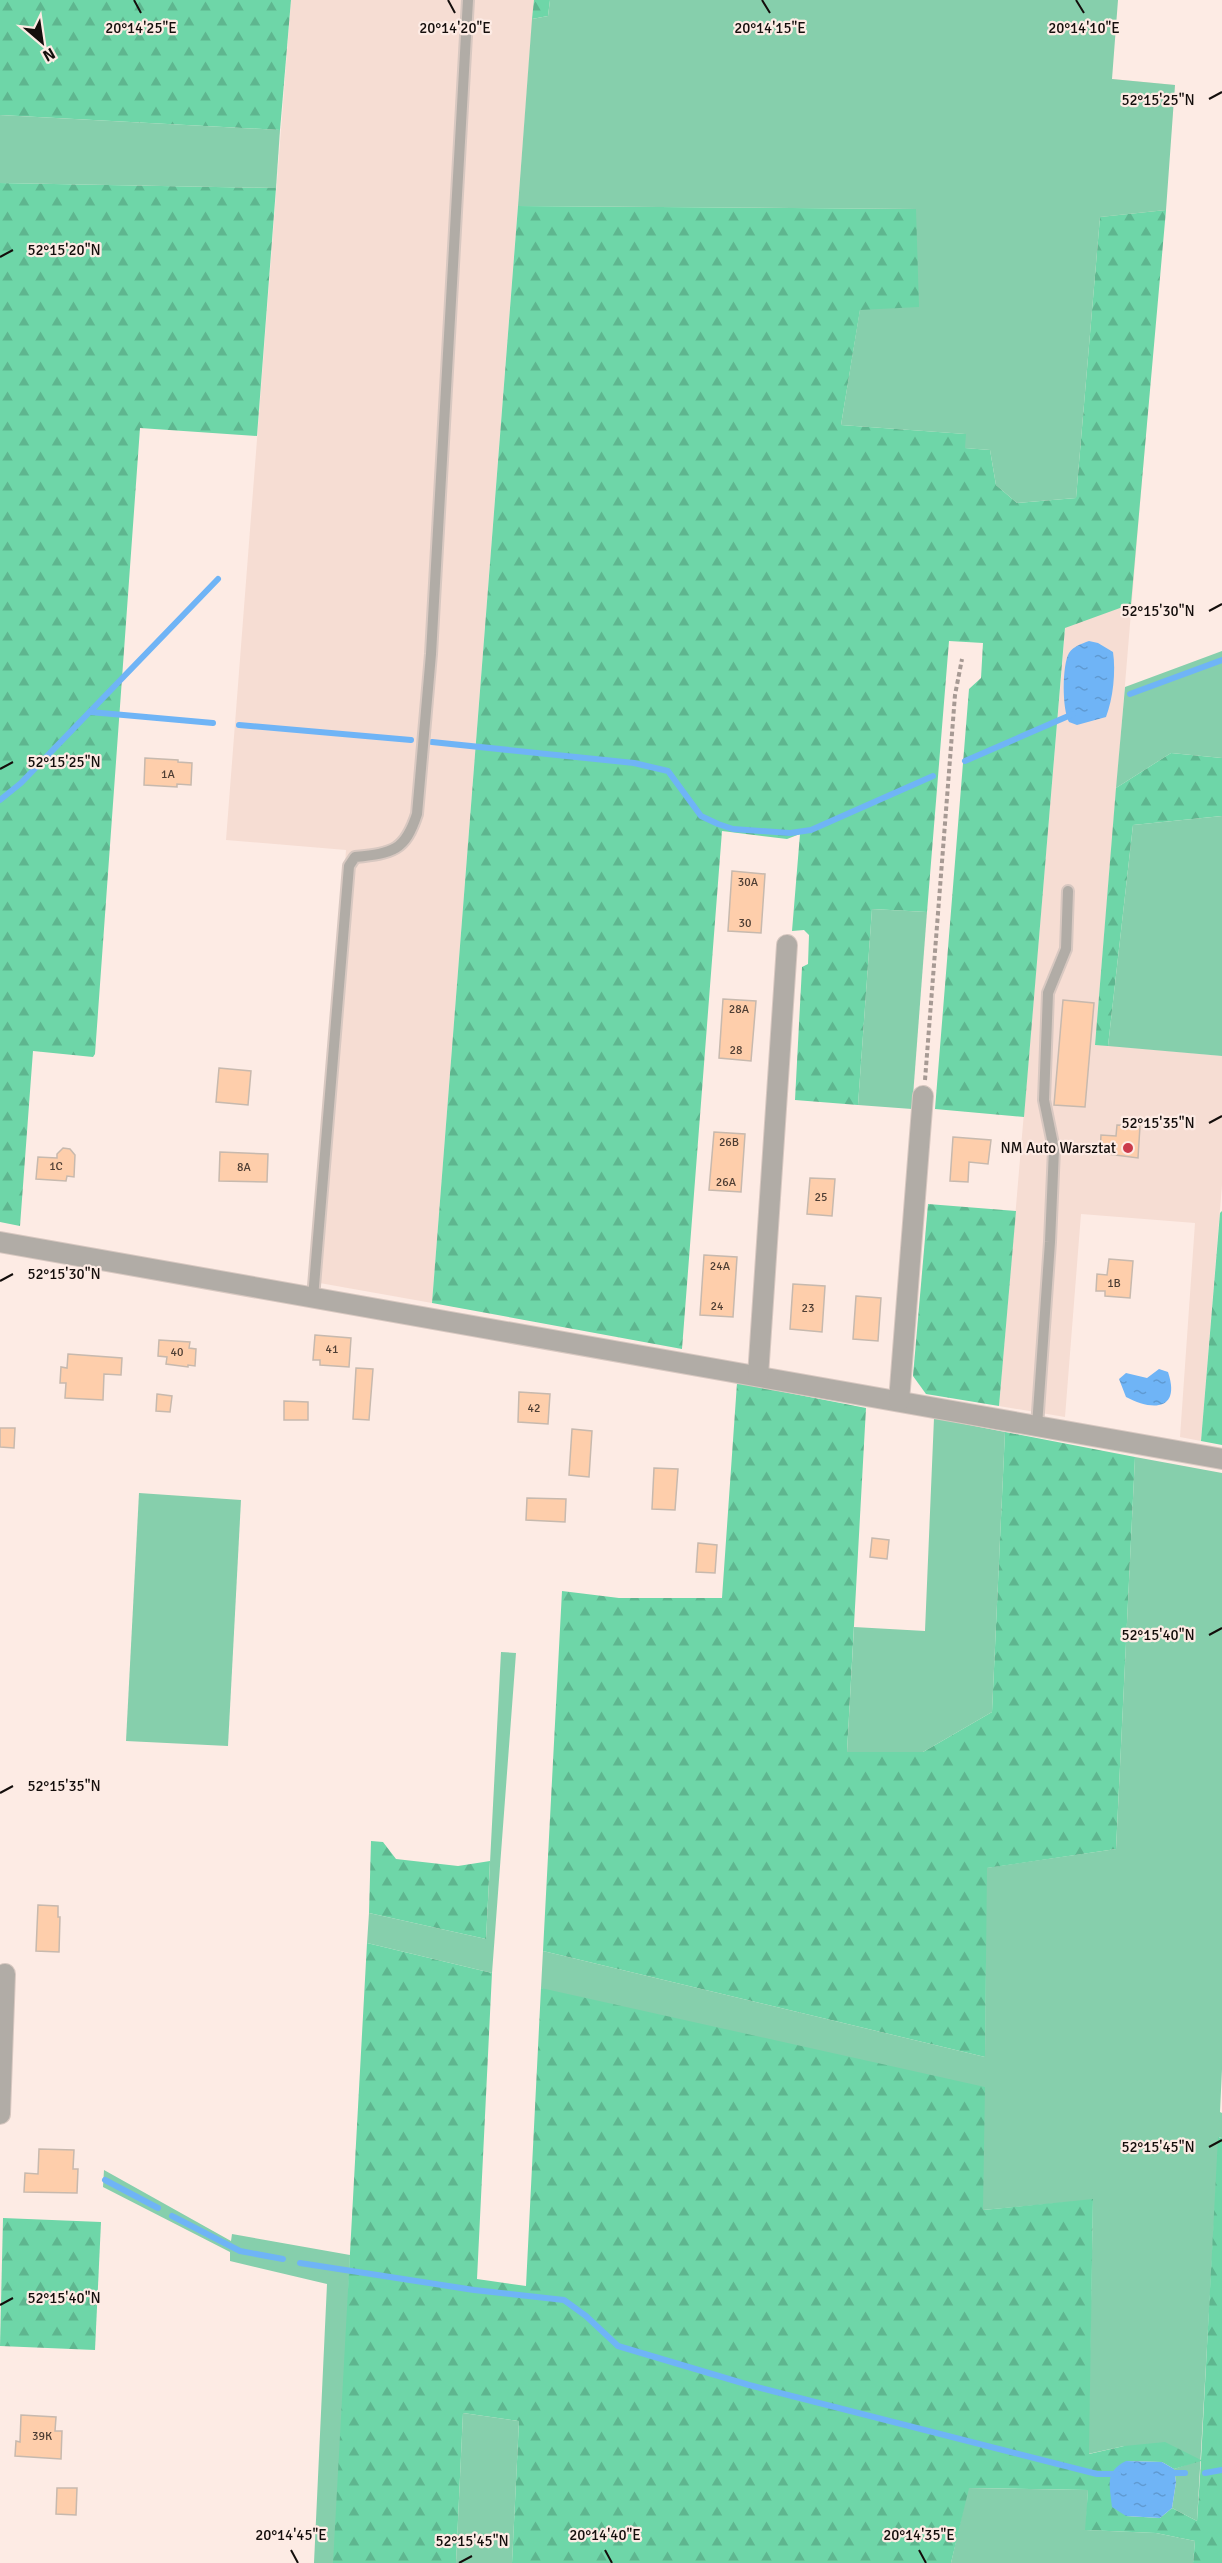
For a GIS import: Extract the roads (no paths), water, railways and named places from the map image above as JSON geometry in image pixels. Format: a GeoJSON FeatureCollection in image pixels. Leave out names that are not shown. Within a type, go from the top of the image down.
{"type":"FeatureCollection","features":[{"type":"Feature","properties":{"kind":"street"},"geometry":{"type":"LineString","coordinates":[[758,1376],[787,945]]}},
{"type":"Feature","properties":{"kind":"street"},"geometry":{"type":"LineString","coordinates":[[899,1401],[923,1096]]}},
{"type":"Feature","properties":{"kind":"street"},"geometry":{"type":"LineString","coordinates":[[0,1242],[1222,1459]]}},
{"type":"Feature","properties":{"kind":"street"},"geometry":{"type":"LineString","coordinates":[[0,2114],[5,1974]]}},
{"type":"Feature","properties":{"kind":"lane"},"geometry":{"type":"LineString","coordinates":[[313,1298],[349,866],[355,857],[371,856],[404,844],[411,834],[417,814],[431,654],[468,0]]}},
{"type":"Feature","properties":{"kind":"lane"},"geometry":{"type":"LineString","coordinates":[[1037,1426],[1054,1149],[1044,1100],[1048,993],[1066,950],[1068,891]]}},
{"type":"Feature","properties":{"kind":"water"},"geometry":{"type":"Polygon","coordinates":[[[1089,641],[1098,643],[1113,652],[1112,694],[1106,717],[1077,725],[1069,722],[1067,716],[1064,698],[1065,667],[1069,653],[1089,641]]]}},
{"type":"Feature","properties":{"kind":"water"},"geometry":{"type":"Polygon","coordinates":[[[1159,1369],[1168,1372],[1171,1394],[1167,1401],[1154,1406],[1126,1397],[1119,1379],[1126,1373],[1147,1378],[1159,1369]]]}},
{"type":"Feature","properties":{"kind":"water"},"geometry":{"type":"Polygon","coordinates":[[[1126,2461],[1162,2462],[1174,2469],[1176,2482],[1172,2508],[1160,2518],[1126,2516],[1112,2507],[1111,2475],[1119,2465],[1126,2461]]]}},
{"type":"Feature","properties":{"kind":"waterway"},"geometry":{"type":"LineString","coordinates":[[0,800],[21,783],[218,579]]}},
{"type":"Feature","properties":{"kind":"waterway"},"geometry":{"type":"LineString","coordinates":[[1130,694],[1222,660]]}},
{"type":"Feature","properties":{"kind":"waterway"},"geometry":{"type":"LineString","coordinates":[[90,712],[213,723]]}},
{"type":"Feature","properties":{"kind":"waterway"},"geometry":{"type":"LineString","coordinates":[[965,761],[1073,714]]}},
{"type":"Feature","properties":{"kind":"waterway"},"geometry":{"type":"LineString","coordinates":[[239,725],[411,740]]}},
{"type":"Feature","properties":{"kind":"waterway"},"geometry":{"type":"LineString","coordinates":[[432,742],[634,763],[668,771],[701,816],[733,829],[790,833],[811,830],[933,776]]}},
{"type":"Feature","properties":{"kind":"waterway"},"geometry":{"type":"LineString","coordinates":[[105,2180],[158,2208]]}},
{"type":"Feature","properties":{"kind":"waterway"},"geometry":{"type":"LineString","coordinates":[[172,2216],[240,2251],[283,2259]]}},
{"type":"Feature","properties":{"kind":"waterway"},"geometry":{"type":"LineString","coordinates":[[300,2263],[474,2290],[564,2300],[586,2316],[618,2346],[749,2385],[1097,2474],[1118,2474]]}},
{"type":"Feature","properties":{"kind":"waterway"},"geometry":{"type":"LineString","coordinates":[[1205,2473],[1222,2470]]}},
{"type":"Feature","properties":{"kind":"waterway"},"geometry":{"type":"LineString","coordinates":[[1167,2473],[1185,2473]]}},
{"type":"Feature","properties":{"kind":"place","name":"NM Auto Warsztat"},"geometry":{"type":"Point","coordinates":[1128,1148]}}]}
